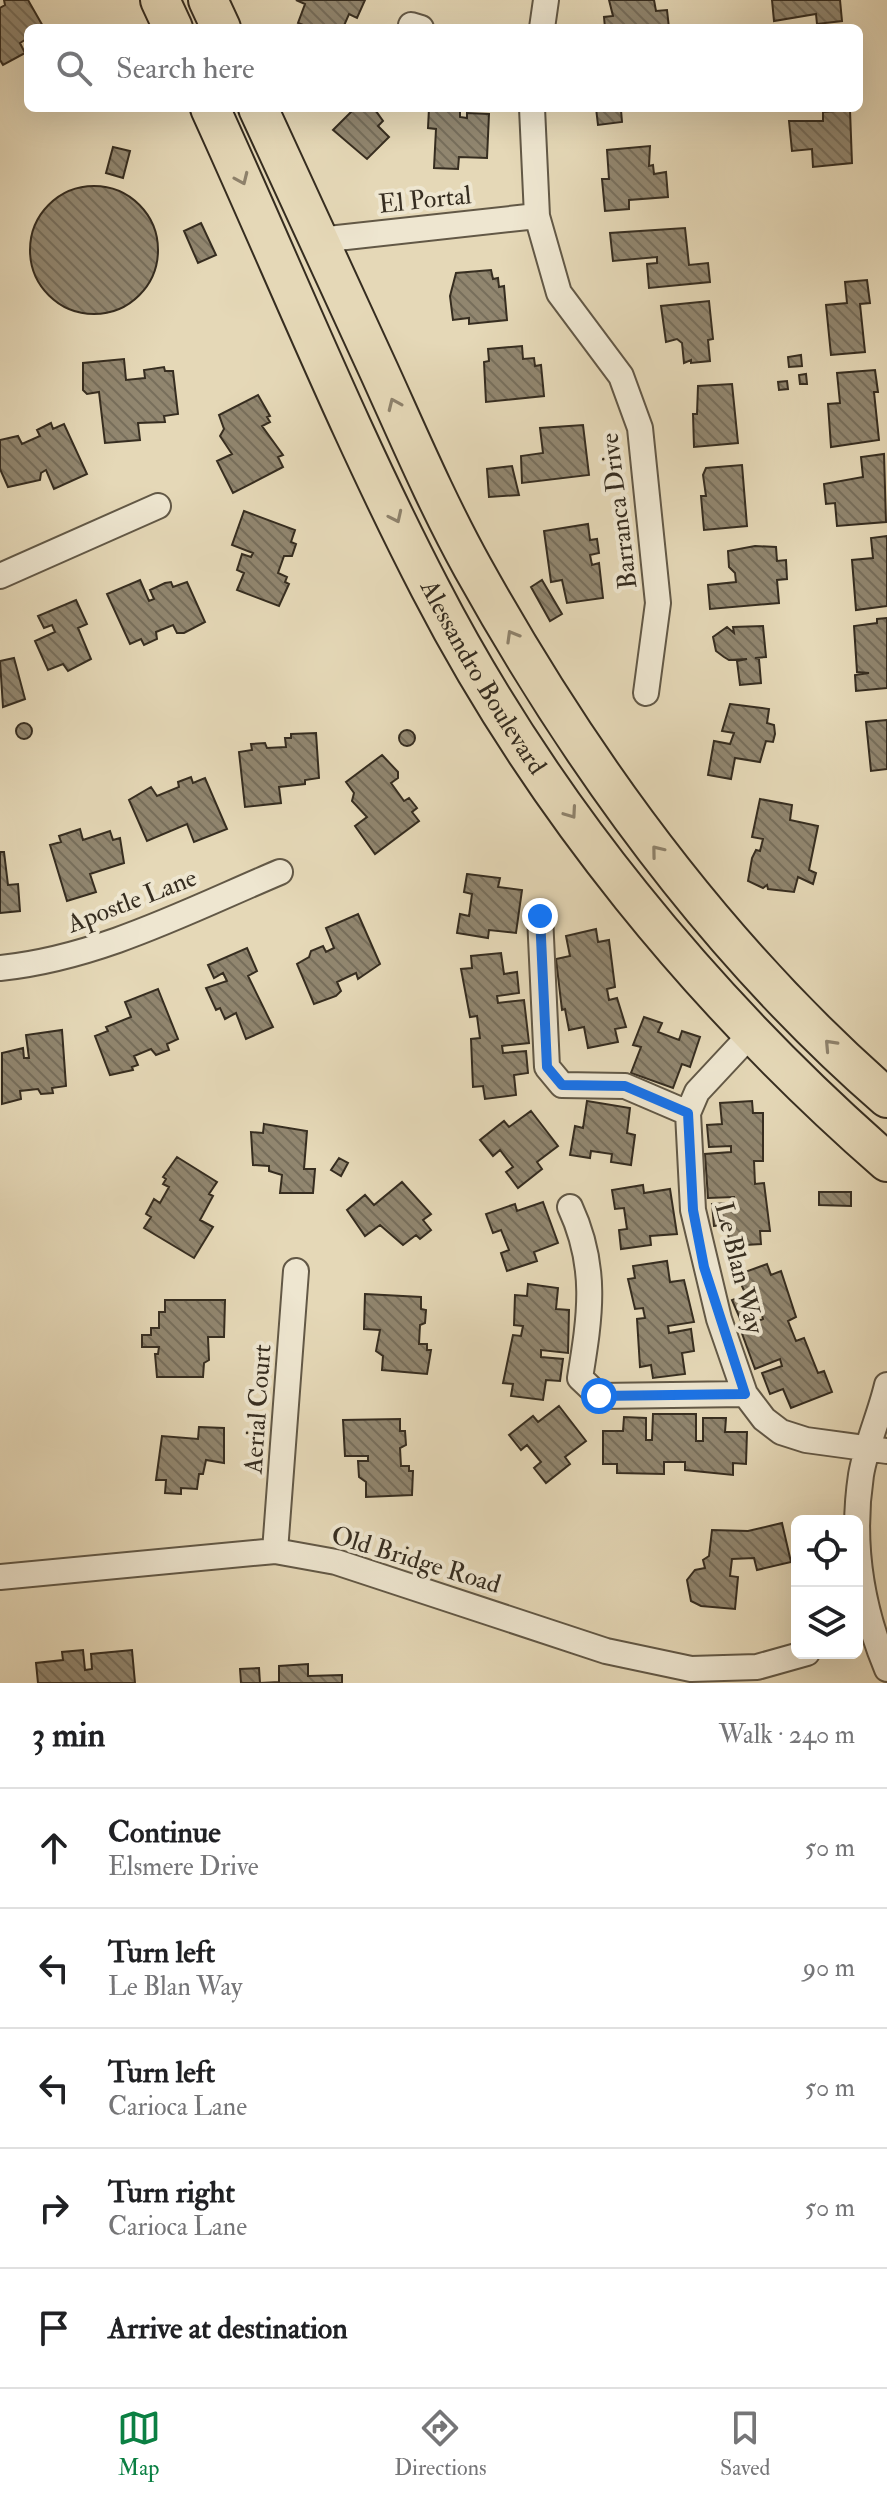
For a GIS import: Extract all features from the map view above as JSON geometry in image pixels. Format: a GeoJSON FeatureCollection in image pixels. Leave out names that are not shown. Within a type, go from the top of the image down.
{"type":"FeatureCollection","features":[{"type":"Feature","properties":{"kind":"main road"},"geometry":{"type":"LineString","coordinates":[[160,0],[171,24]]}},
{"type":"Feature","properties":{"kind":"main road"},"geometry":{"type":"LineString","coordinates":[[208,0],[219,24]]}},
{"type":"Feature","properties":{"kind":"main road","name":"Alessandro Boulevard"},"geometry":{"type":"LineString","coordinates":[[212,112],[430,589],[505,719],[603,859],[667,939],[752,1033],[887,1162]]}},
{"type":"Feature","properties":{"kind":"main road","name":"Alessandro Boulevard"},"geometry":{"type":"LineString","coordinates":[[260,112],[471,565],[541,686],[591,762],[703,909],[844,1061],[887,1098]]}},
{"type":"Feature","properties":{"kind":"street"},"geometry":{"type":"LineString","coordinates":[[543,24],[546,0]]}},
{"type":"Feature","properties":{"kind":"street","name":"Barranca Drive"},"geometry":{"type":"LineString","coordinates":[[532,112],[537,216],[559,293],[621,376],[640,428],[658,603],[646,693]]}},
{"type":"Feature","properties":{"kind":"street","name":"El Portal"},"geometry":{"type":"LineString","coordinates":[[319,240],[537,216]]}},
{"type":"Feature","properties":{"kind":"street"},"geometry":{"type":"LineString","coordinates":[[0,576],[158,506]]}},
{"type":"Feature","properties":{"kind":"street","name":"Apostle Lane"},"geometry":{"type":"LineString","coordinates":[[0,968],[75,955],[112,943],[280,872]]}},
{"type":"Feature","properties":{"kind":"street"},"geometry":{"type":"LineString","coordinates":[[540,916],[547,1067],[562,1085],[625,1086],[688,1113],[697,1092],[752,1033]]}},
{"type":"Feature","properties":{"kind":"street","name":"Le Blan Way"},"geometry":{"type":"LineString","coordinates":[[688,1113],[693,1210],[704,1267],[745,1394],[764,1419],[781,1432],[806,1440],[878,1450]]}},
{"type":"Feature","properties":{"kind":"street"},"geometry":{"type":"LineString","coordinates":[[570,1207],[585,1239],[591,1307],[580,1378],[599,1396],[745,1394]]}},
{"type":"Feature","properties":{"kind":"street","name":"Aerial Court"},"geometry":{"type":"LineString","coordinates":[[275,1551],[296,1271]]}},
{"type":"Feature","properties":{"kind":"street"},"geometry":{"type":"LineString","coordinates":[[887,1385],[878,1450],[861,1472],[857,1528],[865,1637],[887,1669]]}},
{"type":"Feature","properties":{"kind":"street","name":"Old Bridge Road"},"geometry":{"type":"LineString","coordinates":[[0,1577],[275,1551],[336,1562],[606,1651],[691,1669],[757,1667],[791,1657]]}},
{"type":"Feature","properties":{"kind":"building"},"geometry":{"type":"Polygon","coordinates":[[[4,0],[28,0],[42,24],[24,24],[24,40],[20,43],[24,54],[3,65],[0,60],[0,8],[5,5],[4,0]]]}},
{"type":"Feature","properties":{"kind":"building"},"geometry":{"type":"Polygon","coordinates":[[[296,0],[365,0],[357,18],[349,14],[345,24],[298,23],[305,4],[296,0]]]}},
{"type":"Feature","properties":{"kind":"building"},"geometry":{"type":"Polygon","coordinates":[[[609,0],[654,0],[656,11],[667,10],[669,24],[605,24],[604,17],[613,16],[609,0]]]}},
{"type":"Feature","properties":{"kind":"building"},"geometry":{"type":"Polygon","coordinates":[[[772,0],[840,0],[842,21],[817,24],[816,14],[774,21],[772,0]]]}},
{"type":"Feature","properties":{"kind":"building"},"geometry":{"type":"Polygon","coordinates":[[[351,112],[377,112],[383,121],[378,126],[389,137],[367,159],[333,130],[351,112]]]}},
{"type":"Feature","properties":{"kind":"building"},"geometry":{"type":"Polygon","coordinates":[[[429,112],[460,112],[460,117],[467,118],[467,113],[489,114],[487,158],[459,157],[458,169],[434,168],[436,129],[428,128],[429,112]]]}},
{"type":"Feature","properties":{"kind":"building"},"geometry":{"type":"Polygon","coordinates":[[[596,112],[621,112],[622,122],[598,125],[596,112]]]}},
{"type":"Feature","properties":{"kind":"building"},"geometry":{"type":"Polygon","coordinates":[[[823,112],[850,112],[852,163],[813,167],[812,149],[792,151],[789,121],[823,121],[823,112]]]}},
{"type":"Feature","properties":{"kind":"building"},"geometry":{"type":"Polygon","coordinates":[[[650,146],[649,166],[653,165],[654,174],[666,172],[668,197],[629,200],[629,209],[605,211],[602,179],[609,179],[607,150],[650,146]]]}},
{"type":"Feature","properties":{"kind":"building"},"geometry":{"type":"Polygon","coordinates":[[[113,147],[130,151],[123,178],[106,173],[113,147]]]}},
{"type":"Feature","properties":{"kind":"building"},"geometry":{"type":"Polygon","coordinates":[[[94,186],[119,191],[140,204],[153,225],[158,250],[153,275],[140,296],[119,309],[94,314],[69,309],[48,296],[35,275],[30,250],[35,225],[48,204],[69,191],[94,186]]]}},
{"type":"Feature","properties":{"kind":"building"},"geometry":{"type":"Polygon","coordinates":[[[201,223],[216,255],[198,263],[184,231],[201,223]]]}},
{"type":"Feature","properties":{"kind":"building"},"geometry":{"type":"Polygon","coordinates":[[[685,228],[689,265],[708,263],[710,282],[649,288],[647,264],[657,263],[657,257],[613,261],[610,233],[685,228]]]}},
{"type":"Feature","properties":{"kind":"building"},"geometry":{"type":"Polygon","coordinates":[[[491,270],[493,279],[498,278],[499,287],[504,286],[507,320],[469,324],[469,318],[453,320],[450,296],[456,273],[491,270]]]}},
{"type":"Feature","properties":{"kind":"building"},"geometry":{"type":"Polygon","coordinates":[[[867,280],[870,303],[860,304],[865,352],[831,355],[826,305],[847,303],[845,282],[867,280]]]}},
{"type":"Feature","properties":{"kind":"building"},"geometry":{"type":"Polygon","coordinates":[[[709,301],[713,339],[708,340],[710,361],[691,363],[691,360],[684,363],[682,343],[677,339],[666,342],[661,306],[709,301]]]}},
{"type":"Feature","properties":{"kind":"building"},"geometry":{"type":"Polygon","coordinates":[[[522,346],[523,359],[534,358],[535,366],[541,365],[544,396],[486,402],[484,362],[489,361],[488,349],[522,346]]]}},
{"type":"Feature","properties":{"kind":"building"},"geometry":{"type":"Polygon","coordinates":[[[801,355],[802,366],[789,367],[788,357],[801,355]]]}},
{"type":"Feature","properties":{"kind":"building"},"geometry":{"type":"Polygon","coordinates":[[[124,359],[126,380],[145,378],[144,370],[164,367],[165,371],[173,371],[178,414],[164,416],[165,422],[138,423],[140,440],[105,443],[99,392],[87,394],[83,390],[83,363],[124,359]]]}},
{"type":"Feature","properties":{"kind":"building"},"geometry":{"type":"Polygon","coordinates":[[[875,370],[879,440],[831,447],[828,404],[840,403],[837,373],[875,370]]]}},
{"type":"Feature","properties":{"kind":"building"},"geometry":{"type":"Polygon","coordinates":[[[806,374],[807,384],[800,384],[799,375],[806,374]]]}},
{"type":"Feature","properties":{"kind":"building"},"geometry":{"type":"Polygon","coordinates":[[[787,381],[788,389],[779,390],[778,382],[787,381]]]}},
{"type":"Feature","properties":{"kind":"building"},"geometry":{"type":"Polygon","coordinates":[[[732,384],[738,443],[694,447],[693,414],[697,414],[698,386],[732,384]]]}},
{"type":"Feature","properties":{"kind":"building"},"geometry":{"type":"Polygon","coordinates":[[[258,395],[270,416],[267,417],[270,422],[262,426],[283,455],[278,457],[283,467],[233,493],[217,461],[232,454],[220,436],[224,429],[219,415],[258,395]]]}},
{"type":"Feature","properties":{"kind":"building"},"geometry":{"type":"Polygon","coordinates":[[[51,423],[53,429],[64,424],[87,474],[54,489],[46,470],[41,473],[40,480],[8,487],[0,469],[0,440],[18,436],[22,444],[40,436],[37,430],[51,423]]]}},
{"type":"Feature","properties":{"kind":"building"},"geometry":{"type":"Polygon","coordinates":[[[583,425],[589,475],[522,483],[521,456],[543,453],[540,428],[583,425]]]}},
{"type":"Feature","properties":{"kind":"building"},"geometry":{"type":"Polygon","coordinates":[[[884,454],[886,522],[837,526],[835,503],[826,504],[824,484],[863,477],[861,457],[884,454]]]}},
{"type":"Feature","properties":{"kind":"building"},"geometry":{"type":"Polygon","coordinates":[[[742,465],[747,526],[704,530],[701,496],[706,496],[703,475],[706,468],[742,465]]]}},
{"type":"Feature","properties":{"kind":"building"},"geometry":{"type":"Polygon","coordinates":[[[512,466],[519,495],[489,497],[487,469],[512,466]]]}},
{"type":"Feature","properties":{"kind":"building"},"geometry":{"type":"Polygon","coordinates":[[[244,511],[295,530],[291,542],[296,544],[292,556],[284,556],[278,573],[287,577],[285,582],[289,584],[279,606],[237,590],[244,573],[237,570],[242,554],[251,557],[253,553],[232,545],[244,511]]]}},
{"type":"Feature","properties":{"kind":"building"},"geometry":{"type":"Polygon","coordinates":[[[588,524],[590,540],[597,539],[599,553],[590,555],[592,565],[599,563],[603,598],[567,603],[562,580],[551,582],[544,531],[588,524]]]}},
{"type":"Feature","properties":{"kind":"building"},"geometry":{"type":"Polygon","coordinates":[[[887,536],[887,606],[856,610],[852,560],[873,558],[871,538],[887,536]]]}},
{"type":"Feature","properties":{"kind":"building"},"geometry":{"type":"Polygon","coordinates":[[[755,546],[776,547],[777,561],[786,560],[787,579],[777,580],[779,603],[710,609],[708,585],[736,582],[735,573],[729,567],[728,551],[755,546]]]}},
{"type":"Feature","properties":{"kind":"building"},"geometry":{"type":"Polygon","coordinates":[[[140,580],[149,601],[154,599],[150,590],[165,583],[171,582],[173,587],[187,582],[205,622],[184,633],[177,633],[173,625],[156,632],[157,639],[144,645],[141,639],[130,644],[107,594],[140,580]]]}},
{"type":"Feature","properties":{"kind":"building"},"geometry":{"type":"Polygon","coordinates":[[[542,580],[562,614],[550,621],[531,587],[542,580]]]}},
{"type":"Feature","properties":{"kind":"building"},"geometry":{"type":"Polygon","coordinates":[[[76,600],[87,624],[78,628],[91,659],[68,671],[63,664],[48,670],[35,641],[55,632],[52,625],[44,628],[38,616],[76,600]]]}},
{"type":"Feature","properties":{"kind":"building"},"geometry":{"type":"Polygon","coordinates":[[[887,618],[887,688],[856,691],[855,675],[869,673],[857,672],[854,626],[877,623],[877,619],[887,618]]]}},
{"type":"Feature","properties":{"kind":"building"},"geometry":{"type":"Polygon","coordinates":[[[763,626],[766,657],[755,658],[759,659],[761,683],[740,685],[737,661],[747,659],[729,660],[724,657],[716,651],[713,637],[727,627],[734,633],[733,627],[763,626]]]}},
{"type":"Feature","properties":{"kind":"building"},"geometry":{"type":"Polygon","coordinates":[[[14,658],[25,699],[3,707],[0,661],[14,658]]]}},
{"type":"Feature","properties":{"kind":"building"},"geometry":{"type":"Polygon","coordinates":[[[730,704],[769,709],[767,723],[774,725],[775,734],[773,742],[766,741],[760,762],[735,758],[731,779],[708,775],[714,741],[730,744],[734,733],[722,731],[730,704]]]}},
{"type":"Feature","properties":{"kind":"building"},"geometry":{"type":"Polygon","coordinates":[[[887,720],[887,769],[871,771],[866,722],[887,720]]]}},
{"type":"Feature","properties":{"kind":"building"},"geometry":{"type":"Polygon","coordinates":[[[21,723],[27,723],[32,731],[30,737],[21,739],[16,734],[16,728],[21,723]]]}},
{"type":"Feature","properties":{"kind":"building"},"geometry":{"type":"Polygon","coordinates":[[[407,730],[413,732],[413,744],[407,746],[401,744],[399,738],[401,732],[407,730]]]}},
{"type":"Feature","properties":{"kind":"building"},"geometry":{"type":"Polygon","coordinates":[[[316,733],[319,778],[305,780],[305,784],[279,787],[281,803],[245,807],[239,752],[252,750],[251,744],[265,743],[267,748],[286,747],[285,738],[291,738],[291,734],[316,733]]]}},
{"type":"Feature","properties":{"kind":"building"},"geometry":{"type":"Polygon","coordinates":[[[382,755],[398,772],[398,778],[391,783],[404,801],[409,798],[417,808],[412,812],[419,821],[375,854],[355,826],[367,817],[352,801],[354,793],[346,782],[382,755]]]}},
{"type":"Feature","properties":{"kind":"building"},"geometry":{"type":"Polygon","coordinates":[[[191,777],[193,783],[205,778],[227,829],[194,842],[187,824],[147,841],[129,800],[151,787],[157,796],[179,787],[178,782],[191,777]]]}},
{"type":"Feature","properties":{"kind":"building"},"geometry":{"type":"Polygon","coordinates":[[[760,799],[792,805],[790,820],[818,826],[809,870],[816,873],[813,884],[798,877],[794,892],[768,889],[767,885],[763,888],[748,881],[752,858],[756,850],[760,851],[763,839],[752,837],[760,799]]]}},
{"type":"Feature","properties":{"kind":"building"},"geometry":{"type":"Polygon","coordinates":[[[80,829],[83,840],[110,831],[113,840],[120,838],[124,863],[90,874],[96,892],[67,901],[50,845],[61,842],[59,836],[80,829]]]}},
{"type":"Feature","properties":{"kind":"building"},"geometry":{"type":"Polygon","coordinates":[[[0,852],[4,852],[8,885],[18,884],[20,911],[0,913],[0,852]]]}},
{"type":"Feature","properties":{"kind":"building"},"geometry":{"type":"Polygon","coordinates":[[[467,874],[500,878],[498,887],[522,890],[516,933],[489,930],[488,938],[457,933],[460,914],[469,916],[472,894],[464,892],[467,874]]]}},
{"type":"Feature","properties":{"kind":"building"},"geometry":{"type":"Polygon","coordinates":[[[358,914],[380,964],[358,979],[356,973],[337,982],[341,991],[336,996],[314,1004],[297,964],[309,957],[311,951],[323,946],[326,952],[334,948],[326,928],[358,914]]]}},
{"type":"Feature","properties":{"kind":"building"},"geometry":{"type":"Polygon","coordinates":[[[596,929],[598,942],[609,940],[615,987],[607,989],[609,1000],[617,998],[626,1027],[615,1029],[618,1042],[588,1048],[584,1027],[569,1030],[565,1009],[562,1010],[556,959],[570,956],[566,936],[596,929]]]}},
{"type":"Feature","properties":{"kind":"building"},"geometry":{"type":"Polygon","coordinates":[[[247,948],[257,971],[248,976],[273,1027],[246,1039],[236,1013],[225,1019],[220,1008],[216,1010],[206,988],[227,981],[223,973],[214,978],[208,965],[247,948]]]}},
{"type":"Feature","properties":{"kind":"building"},"geometry":{"type":"Polygon","coordinates":[[[501,953],[504,974],[517,972],[519,993],[497,996],[498,1003],[524,1000],[529,1043],[502,1046],[503,1053],[526,1051],[528,1073],[514,1075],[516,1095],[485,1099],[483,1086],[473,1087],[471,1039],[480,1038],[477,1016],[470,1017],[461,969],[472,968],[471,956],[501,953]]]}},
{"type":"Feature","properties":{"kind":"building"},"geometry":{"type":"Polygon","coordinates":[[[158,989],[178,1039],[167,1044],[169,1050],[156,1055],[151,1049],[134,1056],[138,1065],[132,1067],[133,1070],[110,1075],[95,1036],[108,1031],[106,1027],[131,1017],[125,1002],[158,989]]]}},
{"type":"Feature","properties":{"kind":"building"},"geometry":{"type":"Polygon","coordinates":[[[644,1017],[662,1023],[658,1032],[679,1040],[682,1031],[700,1037],[690,1067],[682,1064],[673,1088],[631,1073],[641,1047],[633,1045],[644,1017]]]}},
{"type":"Feature","properties":{"kind":"building"},"geometry":{"type":"Polygon","coordinates":[[[62,1030],[66,1086],[52,1088],[53,1093],[41,1094],[38,1089],[20,1091],[21,1099],[2,1104],[2,1053],[23,1048],[24,1058],[29,1058],[26,1035],[62,1030]]]}},
{"type":"Feature","properties":{"kind":"building"},"geometry":{"type":"Polygon","coordinates":[[[587,1101],[630,1108],[627,1133],[635,1135],[631,1165],[611,1162],[612,1154],[591,1151],[590,1158],[570,1155],[575,1126],[583,1128],[587,1101]]]}},
{"type":"Feature","properties":{"kind":"building"},"geometry":{"type":"Polygon","coordinates":[[[752,1101],[753,1113],[763,1113],[763,1161],[754,1161],[755,1184],[764,1183],[770,1231],[760,1231],[761,1244],[729,1246],[728,1225],[714,1226],[712,1204],[734,1203],[734,1197],[708,1198],[705,1154],[731,1152],[731,1146],[709,1147],[707,1125],[722,1124],[720,1103],[752,1101]]]}},
{"type":"Feature","properties":{"kind":"building"},"geometry":{"type":"Polygon","coordinates":[[[531,1111],[558,1146],[537,1162],[542,1169],[518,1188],[506,1172],[513,1167],[500,1150],[493,1156],[480,1140],[504,1121],[509,1127],[531,1111]]]}},
{"type":"Feature","properties":{"kind":"building"},"geometry":{"type":"Polygon","coordinates":[[[264,1124],[307,1131],[304,1169],[315,1169],[313,1193],[280,1193],[282,1175],[269,1171],[269,1166],[253,1165],[251,1132],[263,1133],[264,1124]]]}},
{"type":"Feature","properties":{"kind":"building"},"geometry":{"type":"Polygon","coordinates":[[[177,1157],[217,1182],[209,1194],[213,1196],[200,1220],[213,1227],[194,1258],[144,1228],[151,1217],[146,1214],[154,1199],[160,1203],[169,1187],[163,1184],[166,1179],[163,1177],[177,1157]]]}},
{"type":"Feature","properties":{"kind":"building"},"geometry":{"type":"Polygon","coordinates":[[[339,1158],[348,1163],[341,1176],[331,1170],[339,1158]]]}},
{"type":"Feature","properties":{"kind":"building"},"geometry":{"type":"Polygon","coordinates":[[[402,1182],[431,1214],[423,1220],[431,1230],[420,1239],[416,1235],[403,1245],[380,1225],[365,1236],[347,1210],[365,1195],[374,1205],[402,1182]]]}},
{"type":"Feature","properties":{"kind":"building"},"geometry":{"type":"Polygon","coordinates":[[[643,1185],[644,1193],[670,1189],[677,1234],[650,1236],[651,1245],[621,1249],[619,1230],[627,1229],[624,1208],[615,1209],[612,1190],[643,1185]]]}},
{"type":"Feature","properties":{"kind":"building"},"geometry":{"type":"Polygon","coordinates":[[[819,1192],[851,1192],[851,1206],[819,1205],[819,1192]]]}},
{"type":"Feature","properties":{"kind":"building"},"geometry":{"type":"Polygon","coordinates":[[[543,1202],[558,1243],[534,1252],[537,1261],[507,1271],[501,1253],[509,1250],[501,1230],[493,1233],[486,1214],[515,1204],[517,1211],[543,1202]]]}},
{"type":"Feature","properties":{"kind":"building"},"geometry":{"type":"Polygon","coordinates":[[[667,1261],[670,1282],[684,1280],[694,1322],[668,1326],[669,1333],[691,1329],[694,1351],[682,1353],[685,1374],[653,1378],[651,1365],[640,1367],[637,1319],[645,1318],[643,1308],[635,1309],[628,1279],[635,1278],[633,1266],[667,1261]]]}},
{"type":"Feature","properties":{"kind":"building"},"geometry":{"type":"Polygon","coordinates":[[[767,1264],[771,1275],[781,1271],[796,1317],[788,1321],[796,1341],[804,1338],[818,1373],[824,1371],[832,1392],[791,1408],[783,1389],[770,1394],[762,1373],[782,1366],[780,1359],[755,1369],[740,1328],[763,1319],[761,1313],[741,1321],[732,1300],[746,1295],[737,1275],[767,1264]]]}},
{"type":"Feature","properties":{"kind":"building"},"geometry":{"type":"Polygon","coordinates":[[[528,1284],[558,1288],[556,1309],[569,1310],[568,1353],[541,1350],[541,1357],[563,1359],[560,1381],[546,1380],[543,1400],[511,1396],[513,1384],[503,1383],[513,1335],[521,1336],[523,1326],[514,1325],[515,1295],[527,1296],[528,1284]]]}},
{"type":"Feature","properties":{"kind":"building"},"geometry":{"type":"Polygon","coordinates":[[[365,1294],[421,1297],[421,1309],[426,1310],[425,1323],[420,1325],[419,1344],[427,1344],[427,1350],[431,1350],[427,1374],[382,1370],[383,1356],[376,1351],[380,1330],[364,1329],[365,1294]]]}},
{"type":"Feature","properties":{"kind":"building"},"geometry":{"type":"Polygon","coordinates":[[[165,1300],[225,1300],[224,1337],[208,1337],[209,1360],[204,1363],[203,1377],[157,1377],[155,1354],[158,1354],[159,1347],[142,1347],[142,1335],[151,1335],[151,1328],[159,1328],[159,1312],[165,1312],[165,1300]]]}},
{"type":"Feature","properties":{"kind":"building"},"geometry":{"type":"Polygon","coordinates":[[[559,1406],[586,1441],[565,1457],[570,1464],[546,1483],[534,1468],[541,1462],[527,1445],[521,1450],[509,1435],[533,1416],[538,1422],[559,1406]]]}},
{"type":"Feature","properties":{"kind":"building"},"geometry":{"type":"Polygon","coordinates":[[[653,1414],[696,1414],[696,1441],[703,1441],[703,1418],[726,1418],[725,1432],[747,1432],[746,1464],[733,1463],[733,1475],[685,1470],[685,1462],[664,1462],[664,1474],[617,1473],[617,1464],[603,1464],[603,1431],[623,1431],[624,1417],[646,1418],[646,1440],[652,1440],[653,1414]]]}},
{"type":"Feature","properties":{"kind":"building"},"geometry":{"type":"Polygon","coordinates":[[[400,1419],[400,1431],[405,1431],[406,1445],[400,1448],[401,1466],[409,1466],[409,1471],[413,1471],[412,1495],[366,1497],[366,1482],[359,1477],[358,1461],[368,1461],[368,1456],[345,1456],[343,1420],[400,1419]]]}},
{"type":"Feature","properties":{"kind":"building"},"geometry":{"type":"Polygon","coordinates":[[[199,1427],[224,1428],[224,1463],[206,1460],[203,1474],[199,1474],[197,1489],[181,1488],[181,1494],[165,1493],[166,1480],[156,1480],[162,1436],[198,1439],[199,1427]]]}},
{"type":"Feature","properties":{"kind":"building"},"geometry":{"type":"Polygon","coordinates":[[[782,1523],[791,1562],[757,1570],[754,1558],[732,1559],[730,1576],[738,1577],[735,1609],[701,1606],[691,1601],[687,1580],[695,1570],[705,1568],[703,1560],[709,1556],[712,1530],[748,1531],[782,1523]]]}},
{"type":"Feature","properties":{"kind":"building"},"geometry":{"type":"Polygon","coordinates":[[[83,1650],[85,1670],[92,1669],[91,1654],[132,1650],[135,1683],[38,1683],[36,1663],[63,1660],[62,1652],[83,1650]]]}},
{"type":"Feature","properties":{"kind":"building"},"geometry":{"type":"Polygon","coordinates":[[[308,1664],[308,1676],[342,1675],[342,1683],[260,1683],[279,1682],[279,1666],[308,1664]]]}},
{"type":"Feature","properties":{"kind":"building"},"geometry":{"type":"Polygon","coordinates":[[[259,1668],[260,1683],[241,1683],[240,1669],[259,1668]]]}},
{"type":"Feature","properties":{"kind":"route"},"geometry":{"type":"LineString","coordinates":[[540,916],[547,1067],[562,1085],[625,1086],[688,1113],[693,1210],[704,1267],[745,1394],[599,1396]]}}]}
